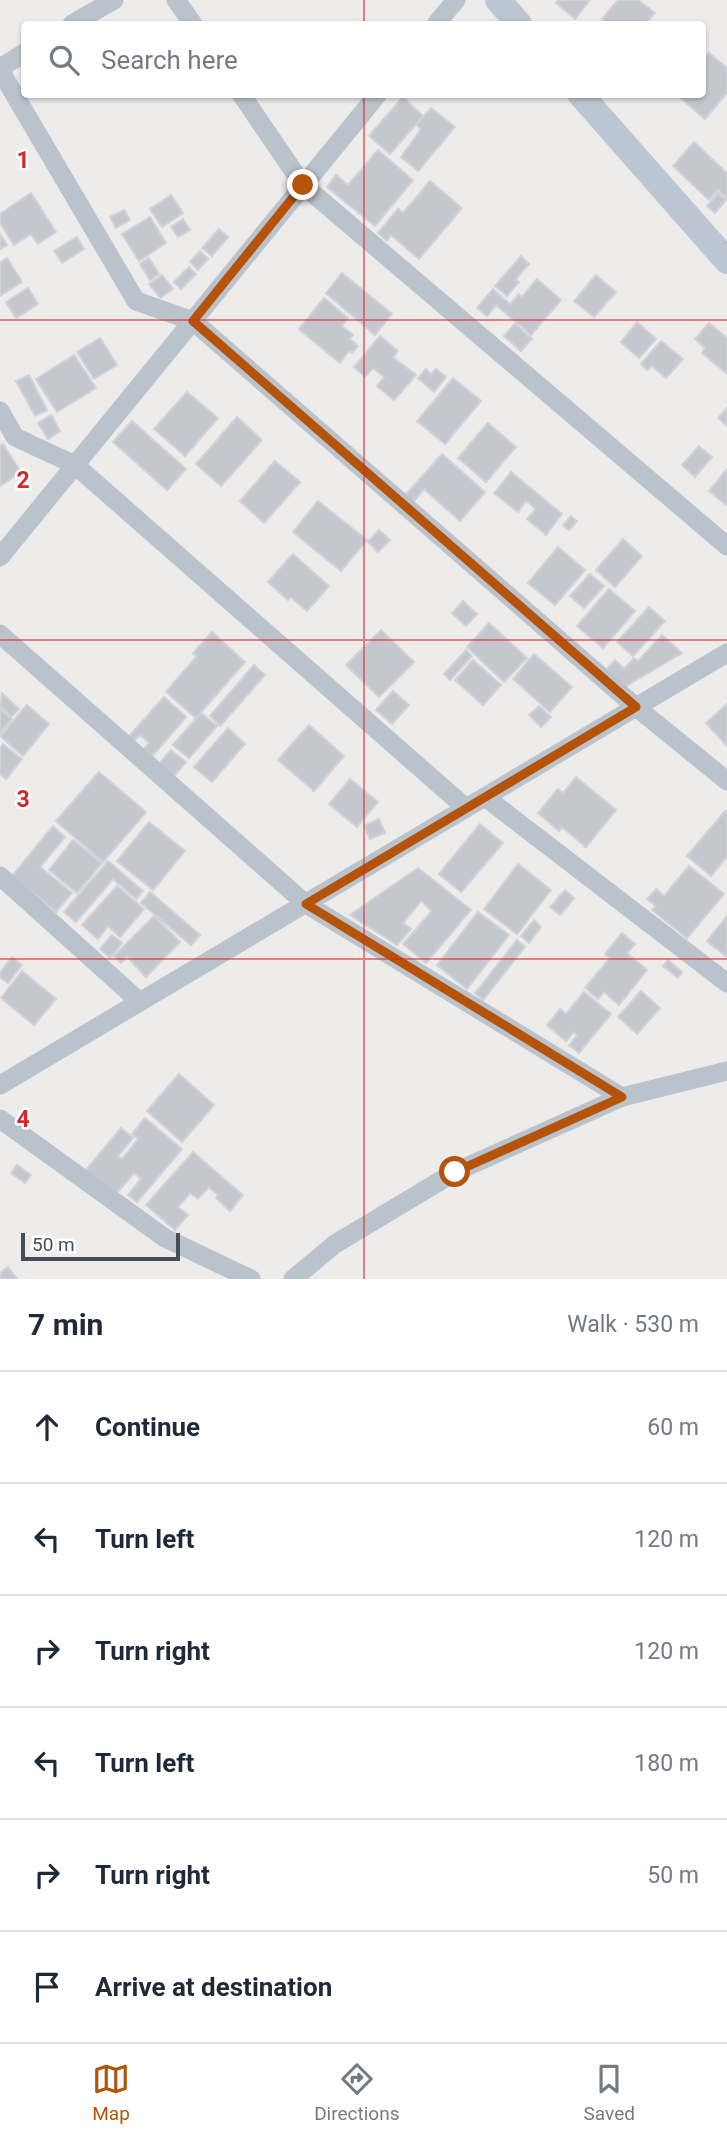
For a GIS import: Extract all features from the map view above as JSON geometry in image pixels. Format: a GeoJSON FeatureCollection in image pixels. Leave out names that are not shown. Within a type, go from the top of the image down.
{"type":"FeatureCollection","features":[{"type":"Feature","properties":{"kind":"main road"},"geometry":{"type":"LineString","coordinates":[[498,0],[516,21]]}},
{"type":"Feature","properties":{"kind":"main road"},"geometry":{"type":"LineString","coordinates":[[584,98],[727,261]]}},
{"type":"Feature","properties":{"kind":"street"},"geometry":{"type":"LineString","coordinates":[[77,21],[114,0]]}},
{"type":"Feature","properties":{"kind":"street"},"geometry":{"type":"LineString","coordinates":[[176,0],[191,21]]}},
{"type":"Feature","properties":{"kind":"street"},"geometry":{"type":"LineString","coordinates":[[438,21],[456,0]]}},
{"type":"Feature","properties":{"kind":"street"},"geometry":{"type":"LineString","coordinates":[[21,55],[0,69],[136,301],[193,321],[636,707],[727,781]]}},
{"type":"Feature","properties":{"kind":"street"},"geometry":{"type":"LineString","coordinates":[[244,98],[303,185],[727,546]]}},
{"type":"Feature","properties":{"kind":"street"},"geometry":{"type":"LineString","coordinates":[[0,556],[375,98]]}},
{"type":"Feature","properties":{"kind":"street"},"geometry":{"type":"LineString","coordinates":[[0,411],[15,437],[75,465],[466,808]]}},
{"type":"Feature","properties":{"kind":"street"},"geometry":{"type":"LineString","coordinates":[[0,634],[306,904],[622,1097]]}},
{"type":"Feature","properties":{"kind":"street"},"geometry":{"type":"LineString","coordinates":[[0,1086],[727,653]]}},
{"type":"Feature","properties":{"kind":"street"},"geometry":{"type":"LineString","coordinates":[[485,797],[727,983]]}},
{"type":"Feature","properties":{"kind":"street"},"geometry":{"type":"LineString","coordinates":[[0,876],[141,1002]]}},
{"type":"Feature","properties":{"kind":"street"},"geometry":{"type":"LineString","coordinates":[[293,1279],[335,1244],[455,1172],[622,1097],[727,1071]]}},
{"type":"Feature","properties":{"kind":"street"},"geometry":{"type":"LineString","coordinates":[[0,1119],[165,1238],[251,1279]]}},
{"type":"Feature","properties":{"kind":"building"},"geometry":{"type":"Polygon","coordinates":[[[559,0],[590,0],[575,19],[556,3],[559,0]]]}},
{"type":"Feature","properties":{"kind":"building"},"geometry":{"type":"Polygon","coordinates":[[[618,0],[638,0],[655,13],[648,21],[602,19],[618,0]]]}},
{"type":"Feature","properties":{"kind":"building"},"geometry":{"type":"Polygon","coordinates":[[[709,53],[727,68],[727,93],[705,119],[681,98],[706,98],[706,56],[709,53]]]}},
{"type":"Feature","properties":{"kind":"building"},"geometry":{"type":"Polygon","coordinates":[[[402,98],[423,116],[390,154],[369,136],[402,98]]]}},
{"type":"Feature","properties":{"kind":"building"},"geometry":{"type":"Polygon","coordinates":[[[431,108],[455,127],[418,171],[401,157],[421,129],[416,125],[431,108]]]}},
{"type":"Feature","properties":{"kind":"building"},"geometry":{"type":"Polygon","coordinates":[[[694,142],[727,173],[727,198],[718,190],[709,200],[673,166],[694,142]]]}},
{"type":"Feature","properties":{"kind":"building"},"geometry":{"type":"Polygon","coordinates":[[[378,150],[413,180],[375,226],[327,187],[336,175],[348,185],[378,150]]]}},
{"type":"Feature","properties":{"kind":"building"},"geometry":{"type":"Polygon","coordinates":[[[430,181],[462,208],[419,259],[391,235],[387,241],[378,233],[398,209],[403,213],[430,181]]]}},
{"type":"Feature","properties":{"kind":"building"},"geometry":{"type":"Polygon","coordinates":[[[31,193],[56,232],[38,244],[31,234],[14,245],[0,223],[0,214],[31,193]]]}},
{"type":"Feature","properties":{"kind":"building"},"geometry":{"type":"Polygon","coordinates":[[[718,193],[726,200],[715,213],[707,206],[718,193]]]}},
{"type":"Feature","properties":{"kind":"building"},"geometry":{"type":"Polygon","coordinates":[[[171,195],[183,213],[162,227],[150,209],[171,195]]]}},
{"type":"Feature","properties":{"kind":"building"},"geometry":{"type":"Polygon","coordinates":[[[124,210],[130,220],[116,228],[110,217],[124,210]]]}},
{"type":"Feature","properties":{"kind":"building"},"geometry":{"type":"Polygon","coordinates":[[[150,217],[166,243],[139,261],[122,234],[150,217]]]}},
{"type":"Feature","properties":{"kind":"building"},"geometry":{"type":"Polygon","coordinates":[[[183,219],[190,230],[178,237],[171,227],[183,219]]]}},
{"type":"Feature","properties":{"kind":"building"},"geometry":{"type":"Polygon","coordinates":[[[219,229],[228,237],[212,256],[202,248],[219,229]]]}},
{"type":"Feature","properties":{"kind":"building"},"geometry":{"type":"Polygon","coordinates":[[[0,234],[7,245],[0,249],[0,234]]]}},
{"type":"Feature","properties":{"kind":"building"},"geometry":{"type":"Polygon","coordinates":[[[77,237],[84,249],[62,263],[54,251],[77,237]]]}},
{"type":"Feature","properties":{"kind":"building"},"geometry":{"type":"Polygon","coordinates":[[[200,251],[208,259],[198,270],[190,262],[200,251]]]}},
{"type":"Feature","properties":{"kind":"building"},"geometry":{"type":"Polygon","coordinates":[[[521,256],[529,264],[516,279],[519,282],[507,296],[495,286],[521,256]]]}},
{"type":"Feature","properties":{"kind":"building"},"geometry":{"type":"Polygon","coordinates":[[[7,258],[22,282],[0,296],[0,263],[7,258]]]}},
{"type":"Feature","properties":{"kind":"building"},"geometry":{"type":"Polygon","coordinates":[[[149,258],[159,274],[150,280],[140,264],[149,258]]]}},
{"type":"Feature","properties":{"kind":"building"},"geometry":{"type":"Polygon","coordinates":[[[189,267],[196,274],[181,289],[174,282],[189,267]]]}},
{"type":"Feature","properties":{"kind":"building"},"geometry":{"type":"Polygon","coordinates":[[[342,273],[392,314],[375,335],[326,293],[342,273]]]}},
{"type":"Feature","properties":{"kind":"building"},"geometry":{"type":"Polygon","coordinates":[[[162,275],[173,289],[160,298],[149,284],[162,275]]]}},
{"type":"Feature","properties":{"kind":"building"},"geometry":{"type":"Polygon","coordinates":[[[596,275],[616,292],[594,317],[574,301],[596,275]]]}},
{"type":"Feature","properties":{"kind":"building"},"geometry":{"type":"Polygon","coordinates":[[[537,279],[561,300],[531,335],[496,305],[487,316],[477,308],[493,289],[510,304],[519,294],[522,297],[537,279]]]}},
{"type":"Feature","properties":{"kind":"building"},"geometry":{"type":"Polygon","coordinates":[[[28,288],[38,304],[16,318],[6,302],[28,288]]]}},
{"type":"Feature","properties":{"kind":"building"},"geometry":{"type":"Polygon","coordinates":[[[324,298],[348,318],[342,326],[353,335],[350,339],[358,346],[352,353],[349,351],[340,363],[299,329],[324,298]]]}},
{"type":"Feature","properties":{"kind":"building"},"geometry":{"type":"Polygon","coordinates":[[[637,322],[656,339],[639,358],[621,342],[637,322]]]}},
{"type":"Feature","properties":{"kind":"building"},"geometry":{"type":"Polygon","coordinates":[[[709,323],[727,338],[727,374],[702,353],[705,348],[695,339],[709,323]]]}},
{"type":"Feature","properties":{"kind":"building"},"geometry":{"type":"Polygon","coordinates":[[[515,324],[532,339],[521,351],[504,336],[515,324]]]}},
{"type":"Feature","properties":{"kind":"building"},"geometry":{"type":"Polygon","coordinates":[[[380,336],[398,351],[393,357],[416,375],[394,400],[377,386],[384,377],[373,368],[365,377],[354,367],[380,336]]]}},
{"type":"Feature","properties":{"kind":"building"},"geometry":{"type":"Polygon","coordinates":[[[100,338],[117,365],[94,379],[77,352],[100,338]]]}},
{"type":"Feature","properties":{"kind":"building"},"geometry":{"type":"Polygon","coordinates":[[[661,341],[683,359],[666,378],[652,366],[647,370],[641,364],[661,341]]]}},
{"type":"Feature","properties":{"kind":"building"},"geometry":{"type":"Polygon","coordinates":[[[74,355],[96,388],[57,412],[36,379],[74,355]]]}},
{"type":"Feature","properties":{"kind":"building"},"geometry":{"type":"Polygon","coordinates":[[[426,369],[431,374],[436,369],[446,377],[434,392],[418,378],[426,369]]]}},
{"type":"Feature","properties":{"kind":"building"},"geometry":{"type":"Polygon","coordinates":[[[29,375],[47,410],[35,416],[16,381],[29,375]]]}},
{"type":"Feature","properties":{"kind":"building"},"geometry":{"type":"Polygon","coordinates":[[[453,378],[481,401],[445,444],[417,421],[453,378]]]}},
{"type":"Feature","properties":{"kind":"building"},"geometry":{"type":"Polygon","coordinates":[[[187,392],[218,418],[185,456],[154,429],[187,392]]]}},
{"type":"Feature","properties":{"kind":"building"},"geometry":{"type":"Polygon","coordinates":[[[727,408],[727,426],[718,418],[727,408]]]}},
{"type":"Feature","properties":{"kind":"building"},"geometry":{"type":"Polygon","coordinates":[[[51,415],[60,431],[48,439],[38,423],[51,415]]]}},
{"type":"Feature","properties":{"kind":"building"},"geometry":{"type":"Polygon","coordinates":[[[237,417],[262,440],[221,486],[196,464],[237,417]]]}},
{"type":"Feature","properties":{"kind":"building"},"geometry":{"type":"Polygon","coordinates":[[[132,421],[186,469],[167,490],[113,442],[132,421]]]}},
{"type":"Feature","properties":{"kind":"building"},"geometry":{"type":"Polygon","coordinates":[[[488,423],[516,447],[486,482],[458,458],[488,423]]]}},
{"type":"Feature","properties":{"kind":"building"},"geometry":{"type":"Polygon","coordinates":[[[3,444],[21,472],[0,486],[0,446],[3,444]]]}},
{"type":"Feature","properties":{"kind":"building"},"geometry":{"type":"Polygon","coordinates":[[[699,446],[712,457],[695,477],[682,465],[699,446]]]}},
{"type":"Feature","properties":{"kind":"building"},"geometry":{"type":"Polygon","coordinates":[[[442,454],[485,492],[460,521],[424,489],[409,507],[401,500],[442,454]]]}},
{"type":"Feature","properties":{"kind":"building"},"geometry":{"type":"Polygon","coordinates":[[[275,461],[300,482],[264,523],[240,501],[275,461]]]}},
{"type":"Feature","properties":{"kind":"building"},"geometry":{"type":"Polygon","coordinates":[[[727,469],[727,504],[726,505],[709,491],[727,469]]]}},
{"type":"Feature","properties":{"kind":"building"},"geometry":{"type":"Polygon","coordinates":[[[511,472],[562,514],[546,535],[527,519],[536,509],[526,501],[518,512],[494,493],[511,472]]]}},
{"type":"Feature","properties":{"kind":"building"},"geometry":{"type":"Polygon","coordinates":[[[318,501],[367,540],[341,571],[293,532],[318,501]]]}},
{"type":"Feature","properties":{"kind":"building"},"geometry":{"type":"Polygon","coordinates":[[[571,516],[577,521],[569,530],[563,525],[571,516]]]}},
{"type":"Feature","properties":{"kind":"building"},"geometry":{"type":"Polygon","coordinates":[[[379,530],[390,540],[378,552],[368,542],[379,530]]]}},
{"type":"Feature","properties":{"kind":"building"},"geometry":{"type":"Polygon","coordinates":[[[623,539],[642,556],[615,587],[596,570],[623,539]]]}},
{"type":"Feature","properties":{"kind":"building"},"geometry":{"type":"Polygon","coordinates":[[[558,547],[585,570],[555,605],[528,583],[558,547]]]}},
{"type":"Feature","properties":{"kind":"building"},"geometry":{"type":"Polygon","coordinates":[[[293,554],[329,586],[307,611],[291,597],[288,600],[268,582],[293,554]]]}},
{"type":"Feature","properties":{"kind":"building"},"geometry":{"type":"Polygon","coordinates":[[[590,574],[604,586],[584,608],[570,596],[590,574]]]}},
{"type":"Feature","properties":{"kind":"building"},"geometry":{"type":"Polygon","coordinates":[[[609,589],[635,611],[603,648],[577,626],[609,589]]]}},
{"type":"Feature","properties":{"kind":"building"},"geometry":{"type":"Polygon","coordinates":[[[463,601],[477,614],[466,626],[452,613],[463,601]]]}},
{"type":"Feature","properties":{"kind":"building"},"geometry":{"type":"Polygon","coordinates":[[[649,607],[665,621],[633,656],[617,642],[649,607]]]}},
{"type":"Feature","properties":{"kind":"building"},"geometry":{"type":"Polygon","coordinates":[[[489,623],[527,658],[504,682],[467,647],[489,623]]]}},
{"type":"Feature","properties":{"kind":"building"},"geometry":{"type":"Polygon","coordinates":[[[381,630],[414,662],[379,697],[346,665],[381,630]]]}},
{"type":"Feature","properties":{"kind":"building"},"geometry":{"type":"Polygon","coordinates":[[[212,632],[245,662],[196,718],[166,692],[197,656],[193,653],[212,632]]]}},
{"type":"Feature","properties":{"kind":"building"},"geometry":{"type":"Polygon","coordinates":[[[662,635],[682,653],[626,686],[606,670],[615,660],[624,669],[634,658],[638,661],[662,635]]]}},
{"type":"Feature","properties":{"kind":"building"},"geometry":{"type":"Polygon","coordinates":[[[466,650],[472,656],[450,680],[444,674],[466,650]]]}},
{"type":"Feature","properties":{"kind":"building"},"geometry":{"type":"Polygon","coordinates":[[[534,654],[572,687],[550,712],[513,679],[534,654]]]}},
{"type":"Feature","properties":{"kind":"building"},"geometry":{"type":"Polygon","coordinates":[[[473,660],[501,685],[483,705],[455,680],[473,660]]]}},
{"type":"Feature","properties":{"kind":"building"},"geometry":{"type":"Polygon","coordinates":[[[254,665],[265,675],[220,726],[210,716],[254,665]]]}},
{"type":"Feature","properties":{"kind":"building"},"geometry":{"type":"Polygon","coordinates":[[[393,691],[409,705],[392,724],[376,710],[393,691]]]}},
{"type":"Feature","properties":{"kind":"building"},"geometry":{"type":"Polygon","coordinates":[[[2,693],[19,709],[11,717],[0,706],[2,693]]]}},
{"type":"Feature","properties":{"kind":"building"},"geometry":{"type":"Polygon","coordinates":[[[164,697],[186,717],[149,760],[141,753],[149,743],[140,735],[131,744],[126,740],[164,697]]]}},
{"type":"Feature","properties":{"kind":"building"},"geometry":{"type":"Polygon","coordinates":[[[727,704],[727,746],[706,723],[727,704]]]}},
{"type":"Feature","properties":{"kind":"building"},"geometry":{"type":"Polygon","coordinates":[[[27,705],[49,724],[23,756],[0,736],[27,705]]]}},
{"type":"Feature","properties":{"kind":"building"},"geometry":{"type":"Polygon","coordinates":[[[539,706],[551,717],[541,727],[529,715],[539,706]]]}},
{"type":"Feature","properties":{"kind":"building"},"geometry":{"type":"Polygon","coordinates":[[[0,709],[12,719],[0,733],[0,709]]]}},
{"type":"Feature","properties":{"kind":"building"},"geometry":{"type":"Polygon","coordinates":[[[201,713],[217,726],[189,758],[173,745],[201,713]]]}},
{"type":"Feature","properties":{"kind":"building"},"geometry":{"type":"Polygon","coordinates":[[[309,725],[344,756],[314,791],[278,760],[309,725]]]}},
{"type":"Feature","properties":{"kind":"building"},"geometry":{"type":"Polygon","coordinates":[[[228,728],[245,744],[212,782],[194,767],[228,728]]]}},
{"type":"Feature","properties":{"kind":"building"},"geometry":{"type":"Polygon","coordinates":[[[3,744],[22,759],[6,779],[0,774],[0,749],[3,744]]]}},
{"type":"Feature","properties":{"kind":"building"},"geometry":{"type":"Polygon","coordinates":[[[171,750],[186,762],[170,781],[155,768],[171,750]]]}},
{"type":"Feature","properties":{"kind":"building"},"geometry":{"type":"Polygon","coordinates":[[[99,772],[146,812],[103,862],[56,821],[99,772]]]}},
{"type":"Feature","properties":{"kind":"building"},"geometry":{"type":"Polygon","coordinates":[[[576,777],[616,810],[586,847],[562,827],[559,831],[538,813],[558,789],[563,793],[576,777]]]}},
{"type":"Feature","properties":{"kind":"building"},"geometry":{"type":"Polygon","coordinates":[[[350,779],[378,802],[357,827],[329,804],[350,779]]]}},
{"type":"Feature","properties":{"kind":"building"},"geometry":{"type":"Polygon","coordinates":[[[725,811],[727,857],[711,876],[687,856],[725,811]]]}},
{"type":"Feature","properties":{"kind":"building"},"geometry":{"type":"Polygon","coordinates":[[[379,819],[385,833],[370,839],[364,826],[379,819]]]}},
{"type":"Feature","properties":{"kind":"building"},"geometry":{"type":"Polygon","coordinates":[[[149,822],[185,851],[153,890],[117,861],[149,822]]]}},
{"type":"Feature","properties":{"kind":"building"},"geometry":{"type":"Polygon","coordinates":[[[480,824],[503,843],[461,892],[439,874],[480,824]]]}},
{"type":"Feature","properties":{"kind":"building"},"geometry":{"type":"Polygon","coordinates":[[[53,826],[65,837],[40,867],[72,893],[56,912],[12,876],[53,826]]]}},
{"type":"Feature","properties":{"kind":"building"},"geometry":{"type":"Polygon","coordinates":[[[73,840],[102,863],[77,893],[49,870],[73,840]]]}},
{"type":"Feature","properties":{"kind":"building"},"geometry":{"type":"Polygon","coordinates":[[[108,861],[143,891],[136,899],[113,879],[76,922],[64,912],[108,861]]]}},
{"type":"Feature","properties":{"kind":"building"},"geometry":{"type":"Polygon","coordinates":[[[518,864],[551,890],[517,934],[484,909],[518,864]]]}},
{"type":"Feature","properties":{"kind":"building"},"geometry":{"type":"Polygon","coordinates":[[[689,866],[724,894],[687,938],[652,910],[656,906],[647,899],[656,889],[664,896],[689,866]]]}},
{"type":"Feature","properties":{"kind":"building"},"geometry":{"type":"Polygon","coordinates":[[[418,868],[471,910],[426,963],[403,944],[432,911],[421,901],[403,923],[411,929],[397,945],[350,915],[418,868]]]}},
{"type":"Feature","properties":{"kind":"building"},"geometry":{"type":"Polygon","coordinates":[[[117,886],[144,909],[120,937],[108,926],[98,939],[82,925],[117,886]]]}},
{"type":"Feature","properties":{"kind":"building"},"geometry":{"type":"Polygon","coordinates":[[[565,890],[574,898],[560,915],[550,907],[565,890]]]}},
{"type":"Feature","properties":{"kind":"building"},"geometry":{"type":"Polygon","coordinates":[[[150,892],[200,935],[191,945],[141,903],[150,892]]]}},
{"type":"Feature","properties":{"kind":"building"},"geometry":{"type":"Polygon","coordinates":[[[478,912],[509,935],[467,989],[437,965],[478,912]]]}},
{"type":"Feature","properties":{"kind":"building"},"geometry":{"type":"Polygon","coordinates":[[[154,916],[180,942],[146,977],[127,957],[121,963],[114,956],[154,916]]]}},
{"type":"Feature","properties":{"kind":"building"},"geometry":{"type":"Polygon","coordinates":[[[727,916],[727,957],[707,941],[727,916]]]}},
{"type":"Feature","properties":{"kind":"building"},"geometry":{"type":"Polygon","coordinates":[[[534,920],[541,927],[529,943],[521,936],[534,920]]]}},
{"type":"Feature","properties":{"kind":"building"},"geometry":{"type":"Polygon","coordinates":[[[622,933],[635,944],[627,953],[647,970],[619,1005],[604,992],[598,999],[585,988],[610,958],[605,954],[622,933]]]}},
{"type":"Feature","properties":{"kind":"building"},"geometry":{"type":"Polygon","coordinates":[[[112,935],[122,943],[110,958],[100,949],[112,935]]]}},
{"type":"Feature","properties":{"kind":"building"},"geometry":{"type":"Polygon","coordinates":[[[517,940],[525,947],[483,1000],[475,993],[517,940]]]}},
{"type":"Feature","properties":{"kind":"building"},"geometry":{"type":"Polygon","coordinates":[[[12,957],[22,965],[8,983],[0,977],[0,973],[12,957]]]}},
{"type":"Feature","properties":{"kind":"building"},"geometry":{"type":"Polygon","coordinates":[[[668,960],[682,972],[678,978],[663,966],[668,960]]]}},
{"type":"Feature","properties":{"kind":"building"},"geometry":{"type":"Polygon","coordinates":[[[22,971],[56,999],[34,1025],[1,998],[22,971]]]}},
{"type":"Feature","properties":{"kind":"building"},"geometry":{"type":"Polygon","coordinates":[[[641,991],[660,1008],[637,1034],[618,1017],[641,991]]]}},
{"type":"Feature","properties":{"kind":"building"},"geometry":{"type":"Polygon","coordinates":[[[584,992],[611,1014],[579,1053],[569,1045],[577,1035],[574,1032],[566,1041],[547,1025],[560,1009],[566,1014],[584,992]]]}},
{"type":"Feature","properties":{"kind":"building"},"geometry":{"type":"Polygon","coordinates":[[[179,1074],[214,1105],[182,1142],[147,1111],[179,1074]]]}},
{"type":"Feature","properties":{"kind":"building"},"geometry":{"type":"Polygon","coordinates":[[[145,1118],[182,1149],[137,1202],[128,1195],[141,1179],[134,1173],[115,1195],[85,1171],[121,1128],[133,1138],[118,1156],[122,1159],[138,1139],[132,1134],[145,1118]]]}},
{"type":"Feature","properties":{"kind":"building"},"geometry":{"type":"Polygon","coordinates":[[[193,1152],[243,1195],[230,1211],[209,1187],[198,1199],[190,1193],[178,1207],[188,1215],[175,1230],[146,1205],[193,1152]]]}},
{"type":"Feature","properties":{"kind":"building"},"geometry":{"type":"Polygon","coordinates":[[[17,1165],[31,1175],[25,1183],[11,1173],[17,1165]]]}},
{"type":"Feature","properties":{"kind":"building"},"geometry":{"type":"Polygon","coordinates":[[[8,1267],[17,1279],[0,1279],[0,1273],[8,1267]]]}},
{"type":"Feature","properties":{"kind":"route"},"geometry":{"type":"LineString","coordinates":[[303,185],[193,321],[636,707],[306,904],[622,1097],[455,1172]]}}]}
